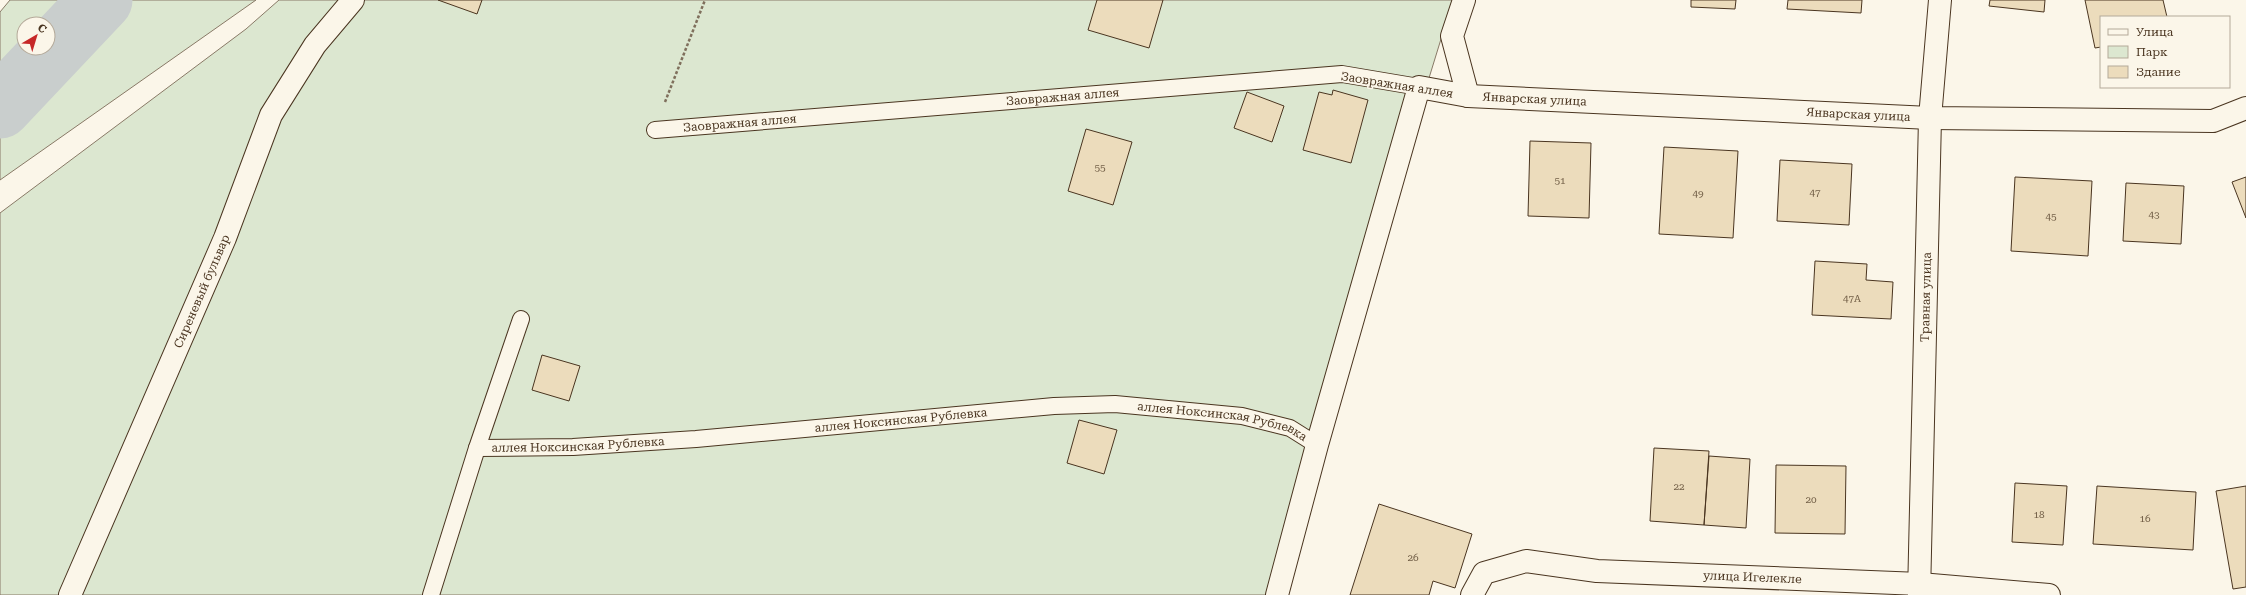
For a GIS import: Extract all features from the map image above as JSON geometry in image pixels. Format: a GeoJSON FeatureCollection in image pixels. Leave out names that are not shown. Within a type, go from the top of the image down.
{"type":"FeatureCollection","features":[{"type":"Feature","properties":{"kind":"street","name":"Сиреневый бульвар"},"geometry":{"type":"LineString","coordinates":[[70,595],[226,238],[271,115],[315,45],[353,0]]}},
{"type":"Feature","properties":{"kind":"street"},"geometry":{"type":"LineString","coordinates":[[1464,0],[1452,36],[1468,96]]}},
{"type":"Feature","properties":{"kind":"street","name":"Травная улица"},"geometry":{"type":"LineString","coordinates":[[1920,589],[1930,118],[1940,0]]}},
{"type":"Feature","properties":{"kind":"street"},"geometry":{"type":"LineString","coordinates":[[1277,595],[1317,445],[1419,88]]}},
{"type":"Feature","properties":{"kind":"street","name":"Заовражная аллея"},"geometry":{"type":"LineString","coordinates":[[1419,88],[1468,96]]}},
{"type":"Feature","properties":{"kind":"street","name":"Январская улица"},"geometry":{"type":"LineString","coordinates":[[1468,96],[1930,118],[2213,121],[2246,108]]}},
{"type":"Feature","properties":{"kind":"street","name":"улица Игелекле"},"geometry":{"type":"LineString","coordinates":[[1472,595],[1484,573],[1526,561],[1597,571],[2048,595]]}},
{"type":"Feature","properties":{"kind":"lane","name":"Заовражная аллея"},"geometry":{"type":"LineString","coordinates":[[655,130],[1342,74],[1419,88]]}},
{"type":"Feature","properties":{"kind":"lane"},"geometry":{"type":"LineString","coordinates":[[431,595],[521,319]]}},
{"type":"Feature","properties":{"kind":"lane","name":"аллея Ноксинская Рублевка"},"geometry":{"type":"LineString","coordinates":[[478,448],[573,447],[696,440],[1054,406],[1114,404],[1242,416],[1290,428],[1317,445]]}},
{"type":"Feature","properties":{"kind":"path"},"geometry":{"type":"LineString","coordinates":[[655,130],[705,0]]}},
{"type":"Feature","properties":{"kind":"green space"},"geometry":{"type":"Polygon","coordinates":[[[10,0],[256,0],[0,180],[0,12],[10,0]]]}},
{"type":"Feature","properties":{"kind":"green space"},"geometry":{"type":"Polygon","coordinates":[[[279,0],[1453,0],[1270,595],[0,595],[0,213],[246,29],[279,0]]]}},
{"type":"Feature","properties":{"kind":"building"},"geometry":{"type":"Polygon","coordinates":[[[438,0],[482,0],[477,14],[438,0]]]}},
{"type":"Feature","properties":{"kind":"building"},"geometry":{"type":"Polygon","coordinates":[[[1097,0],[1163,0],[1149,48],[1088,30],[1097,0]]]}},
{"type":"Feature","properties":{"kind":"building"},"geometry":{"type":"Polygon","coordinates":[[[1691,0],[1736,0],[1735,9],[1691,7],[1691,0]]]}},
{"type":"Feature","properties":{"kind":"building"},"geometry":{"type":"Polygon","coordinates":[[[1788,0],[1862,0],[1861,13],[1787,9],[1788,0]]]}},
{"type":"Feature","properties":{"kind":"building"},"geometry":{"type":"Polygon","coordinates":[[[1990,0],[2045,0],[2044,12],[1989,6],[1990,0]]]}},
{"type":"Feature","properties":{"kind":"building"},"geometry":{"type":"Polygon","coordinates":[[[2085,0],[2163,0],[2167,16],[2100,16],[2100,47],[2095,48],[2085,0]]]}},
{"type":"Feature","properties":{"kind":"building"},"geometry":{"type":"Polygon","coordinates":[[[1333,90],[1368,100],[1351,163],[1303,150],[1319,92],[1332,95],[1333,90]]]}},
{"type":"Feature","properties":{"kind":"building"},"geometry":{"type":"Polygon","coordinates":[[[1247,92],[1284,106],[1272,142],[1234,128],[1247,92]]]}},
{"type":"Feature","properties":{"kind":"building"},"geometry":{"type":"Polygon","coordinates":[[[1086,129],[1132,142],[1113,205],[1068,191],[1086,129]]]}},
{"type":"Feature","properties":{"kind":"building"},"geometry":{"type":"Polygon","coordinates":[[[1530,141],[1591,143],[1589,218],[1528,216],[1530,141]]]}},
{"type":"Feature","properties":{"kind":"building"},"geometry":{"type":"Polygon","coordinates":[[[1664,147],[1738,151],[1733,238],[1659,234],[1664,147]]]}},
{"type":"Feature","properties":{"kind":"building"},"geometry":{"type":"Polygon","coordinates":[[[1780,160],[1852,164],[1849,225],[1777,221],[1780,160]]]}},
{"type":"Feature","properties":{"kind":"building"},"geometry":{"type":"Polygon","coordinates":[[[2015,177],[2092,181],[2088,256],[2011,251],[2015,177]]]}},
{"type":"Feature","properties":{"kind":"building"},"geometry":{"type":"Polygon","coordinates":[[[2246,177],[2246,218],[2232,182],[2246,177]]]}},
{"type":"Feature","properties":{"kind":"building"},"geometry":{"type":"Polygon","coordinates":[[[2126,183],[2184,186],[2181,244],[2123,241],[2126,183]]]}},
{"type":"Feature","properties":{"kind":"building"},"geometry":{"type":"Polygon","coordinates":[[[1815,261],[1867,264],[1866,280],[1893,282],[1891,319],[1812,315],[1815,261]]]}},
{"type":"Feature","properties":{"kind":"building"},"geometry":{"type":"Polygon","coordinates":[[[542,355],[580,366],[569,401],[532,390],[542,355]]]}},
{"type":"Feature","properties":{"kind":"building"},"geometry":{"type":"Polygon","coordinates":[[[1079,420],[1117,430],[1104,474],[1067,463],[1079,420]]]}},
{"type":"Feature","properties":{"kind":"building"},"geometry":{"type":"Polygon","coordinates":[[[1654,448],[1709,451],[1704,525],[1650,521],[1654,448]]]}},
{"type":"Feature","properties":{"kind":"building"},"geometry":{"type":"Polygon","coordinates":[[[1709,456],[1750,459],[1746,528],[1704,525],[1709,456]]]}},
{"type":"Feature","properties":{"kind":"building"},"geometry":{"type":"Polygon","coordinates":[[[1776,465],[1846,466],[1845,534],[1775,533],[1776,465]]]}},
{"type":"Feature","properties":{"kind":"building"},"geometry":{"type":"Polygon","coordinates":[[[2015,483],[2067,486],[2063,545],[2012,542],[2015,483]]]}},
{"type":"Feature","properties":{"kind":"building"},"geometry":{"type":"Polygon","coordinates":[[[2097,486],[2196,492],[2193,550],[2093,544],[2097,486]]]}},
{"type":"Feature","properties":{"kind":"building"},"geometry":{"type":"Polygon","coordinates":[[[2246,486],[2246,587],[2233,589],[2216,491],[2246,486]]]}},
{"type":"Feature","properties":{"kind":"building"},"geometry":{"type":"Polygon","coordinates":[[[1379,504],[1472,534],[1455,588],[1433,581],[1429,595],[1350,595],[1379,504]]]}},
{"type":"Feature","properties":{"kind":"waterway"},"geometry":{"type":"LineString","coordinates":[[0,107],[101,0]]}}]}
